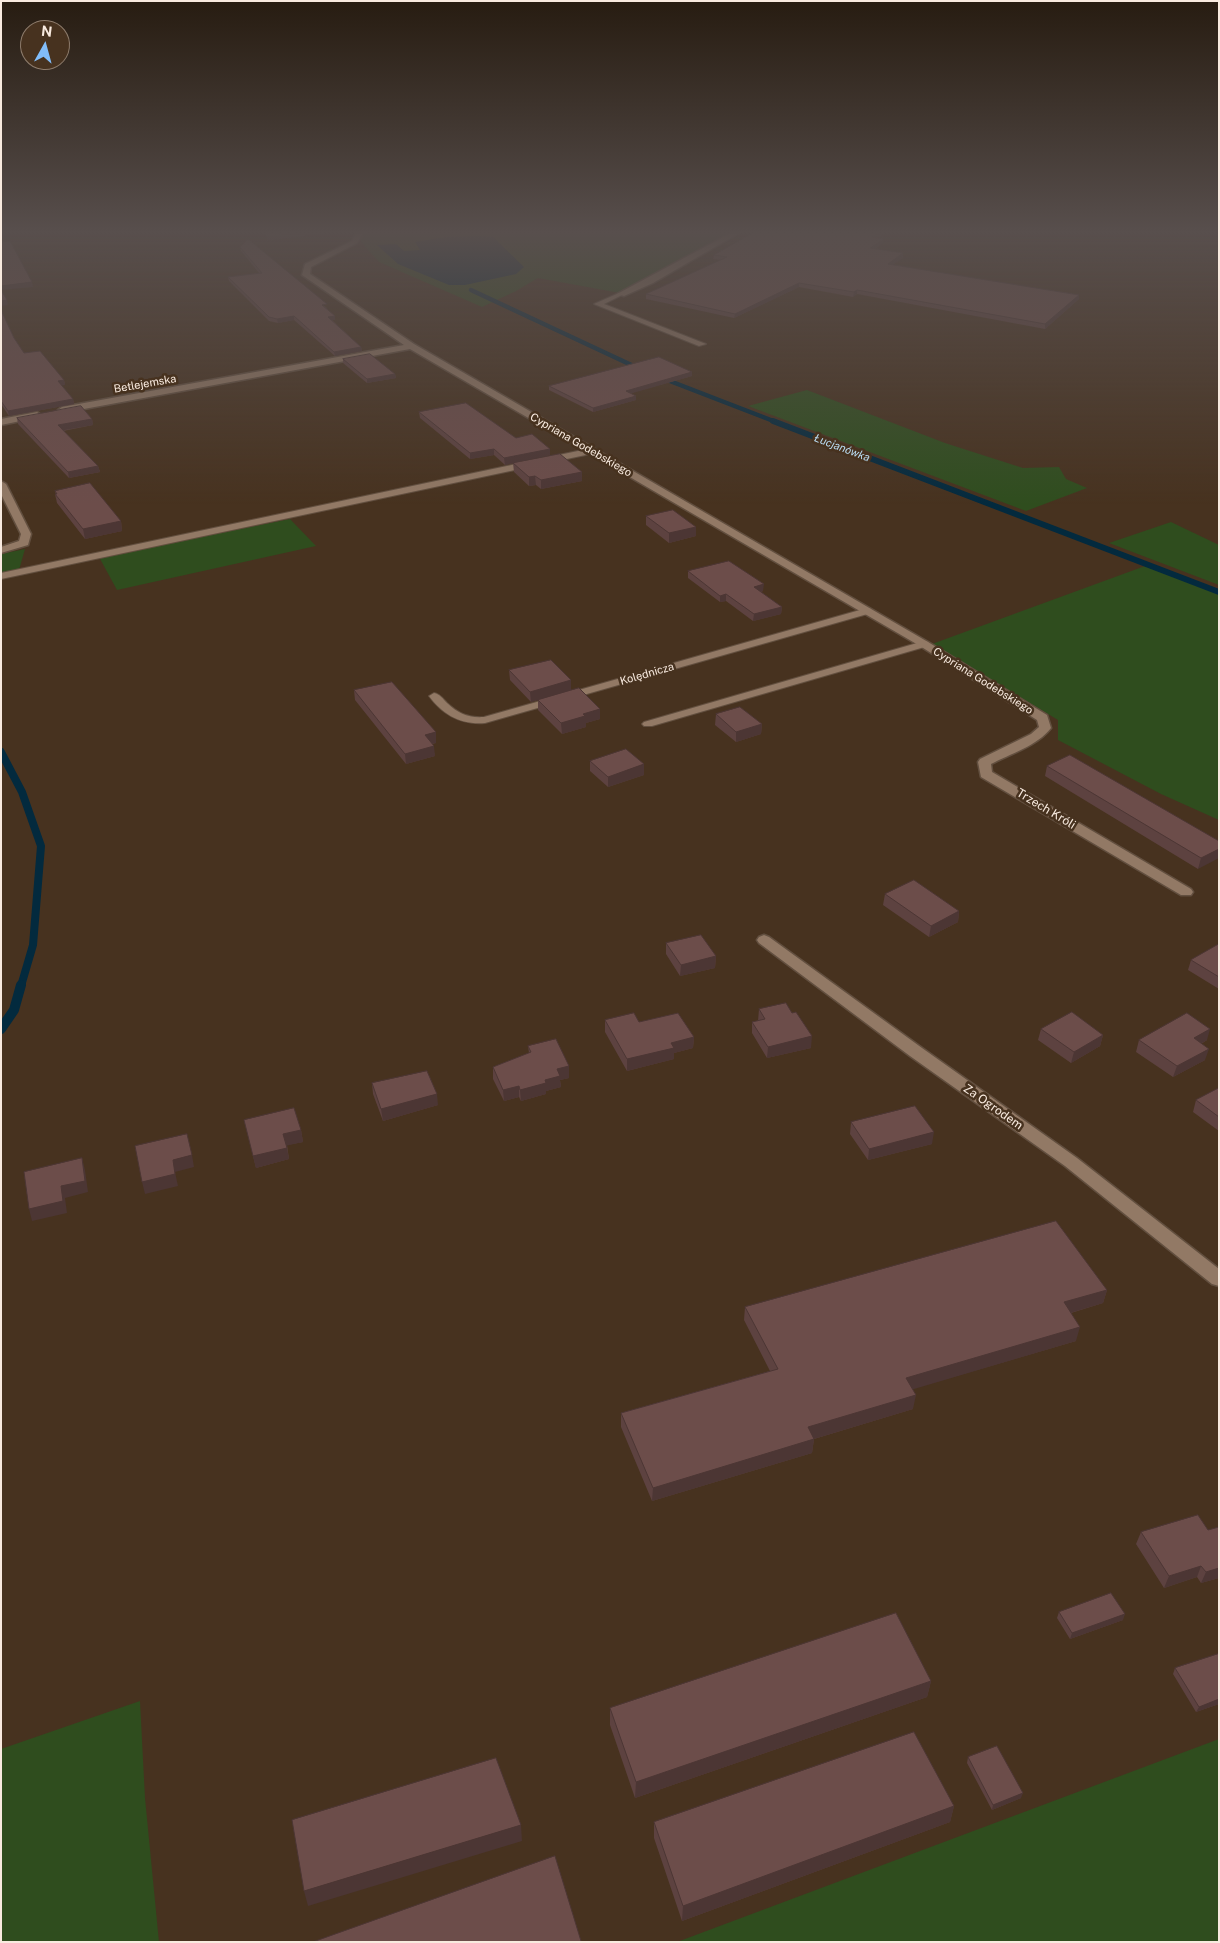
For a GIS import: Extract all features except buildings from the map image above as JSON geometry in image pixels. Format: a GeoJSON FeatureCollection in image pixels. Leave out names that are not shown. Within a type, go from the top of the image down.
{"type":"FeatureCollection","features":[{"type":"Feature","properties":{"kind":"street","name":"Cypriana Godebskiego"},"geometry":{"type":"LineString","coordinates":[[378,324],[411,346],[924,644],[1043,718]]}},
{"type":"Feature","properties":{"kind":"street","name":"Betlejemska"},"geometry":{"type":"LineString","coordinates":[[1,422],[411,346]]}},
{"type":"Feature","properties":{"kind":"street"},"geometry":{"type":"LineString","coordinates":[[1,484],[26,534],[24,543],[1,550]]}},
{"type":"Feature","properties":{"kind":"street","name":"Trzech Króli"},"geometry":{"type":"LineString","coordinates":[[1043,718],[1045,728],[1035,737],[984,762],[986,774],[1186,892]]}},
{"type":"Feature","properties":{"kind":"street","name":"Za Ogrodem"},"geometry":{"type":"LineString","coordinates":[[764,940],[892,1035],[1071,1162],[1219,1279]]}},
{"type":"Feature","properties":{"kind":"lane"},"geometry":{"type":"LineString","coordinates":[[649,324],[702,344]]}},
{"type":"Feature","properties":{"kind":"lane"},"geometry":{"type":"LineString","coordinates":[[1,576],[592,451]]}},
{"type":"Feature","properties":{"kind":"lane","name":"Kolędnicza"},"geometry":{"type":"LineString","coordinates":[[434,696],[455,716],[463,720],[486,720],[867,611]]}},
{"type":"Feature","properties":{"kind":"lane","name":"Cypriana Godebskiego"},"geometry":{"type":"LineString","coordinates":[[648,724],[924,644]]}},
{"type":"Feature","properties":{"kind":"green space"},"geometry":{"type":"Polygon","coordinates":[[[807,390],[945,443],[1023,468],[1059,467],[1066,479],[1087,488],[1026,511],[748,406],[807,390]]]}},
{"type":"Feature","properties":{"kind":"green space"},"geometry":{"type":"Polygon","coordinates":[[[290,519],[316,546],[117,590],[99,557],[290,519]]]}},
{"type":"Feature","properties":{"kind":"green space"},"geometry":{"type":"Polygon","coordinates":[[[1171,522],[1219,545],[1219,585],[1109,543],[1171,522]]]}},
{"type":"Feature","properties":{"kind":"green space"},"geometry":{"type":"Polygon","coordinates":[[[25,549],[19,570],[1,573],[1,554],[25,549]]]}},
{"type":"Feature","properties":{"kind":"green space"},"geometry":{"type":"Polygon","coordinates":[[[1145,566],[1219,594],[1219,820],[1161,794],[1058,740],[1058,720],[932,644],[1145,566]]]}},
{"type":"Feature","properties":{"kind":"green space"},"geometry":{"type":"Polygon","coordinates":[[[140,1701],[145,1798],[159,1942],[1,1942],[1,1749],[140,1701]]]}},
{"type":"Feature","properties":{"kind":"green space"},"geometry":{"type":"Polygon","coordinates":[[[1219,1739],[1219,1942],[677,1942],[1219,1739]]]}},
{"type":"Feature","properties":{"kind":"waterway","name":"Łucjanówka"},"geometry":{"type":"LineString","coordinates":[[543,324],[640,369]]}},
{"type":"Feature","properties":{"kind":"waterway","name":"Łucjanówka"},"geometry":{"type":"LineString","coordinates":[[662,378],[776,422]]}},
{"type":"Feature","properties":{"kind":"waterway","name":"Łucjanówka"},"geometry":{"type":"LineString","coordinates":[[773,421],[1219,592]]}},
{"type":"Feature","properties":{"kind":"waterway"},"geometry":{"type":"LineString","coordinates":[[1,752],[22,792],[41,846],[33,945],[21,986]]}},
{"type":"Feature","properties":{"kind":"waterway"},"geometry":{"type":"LineString","coordinates":[[1,1029],[14,1010],[21,985]]}}]}
